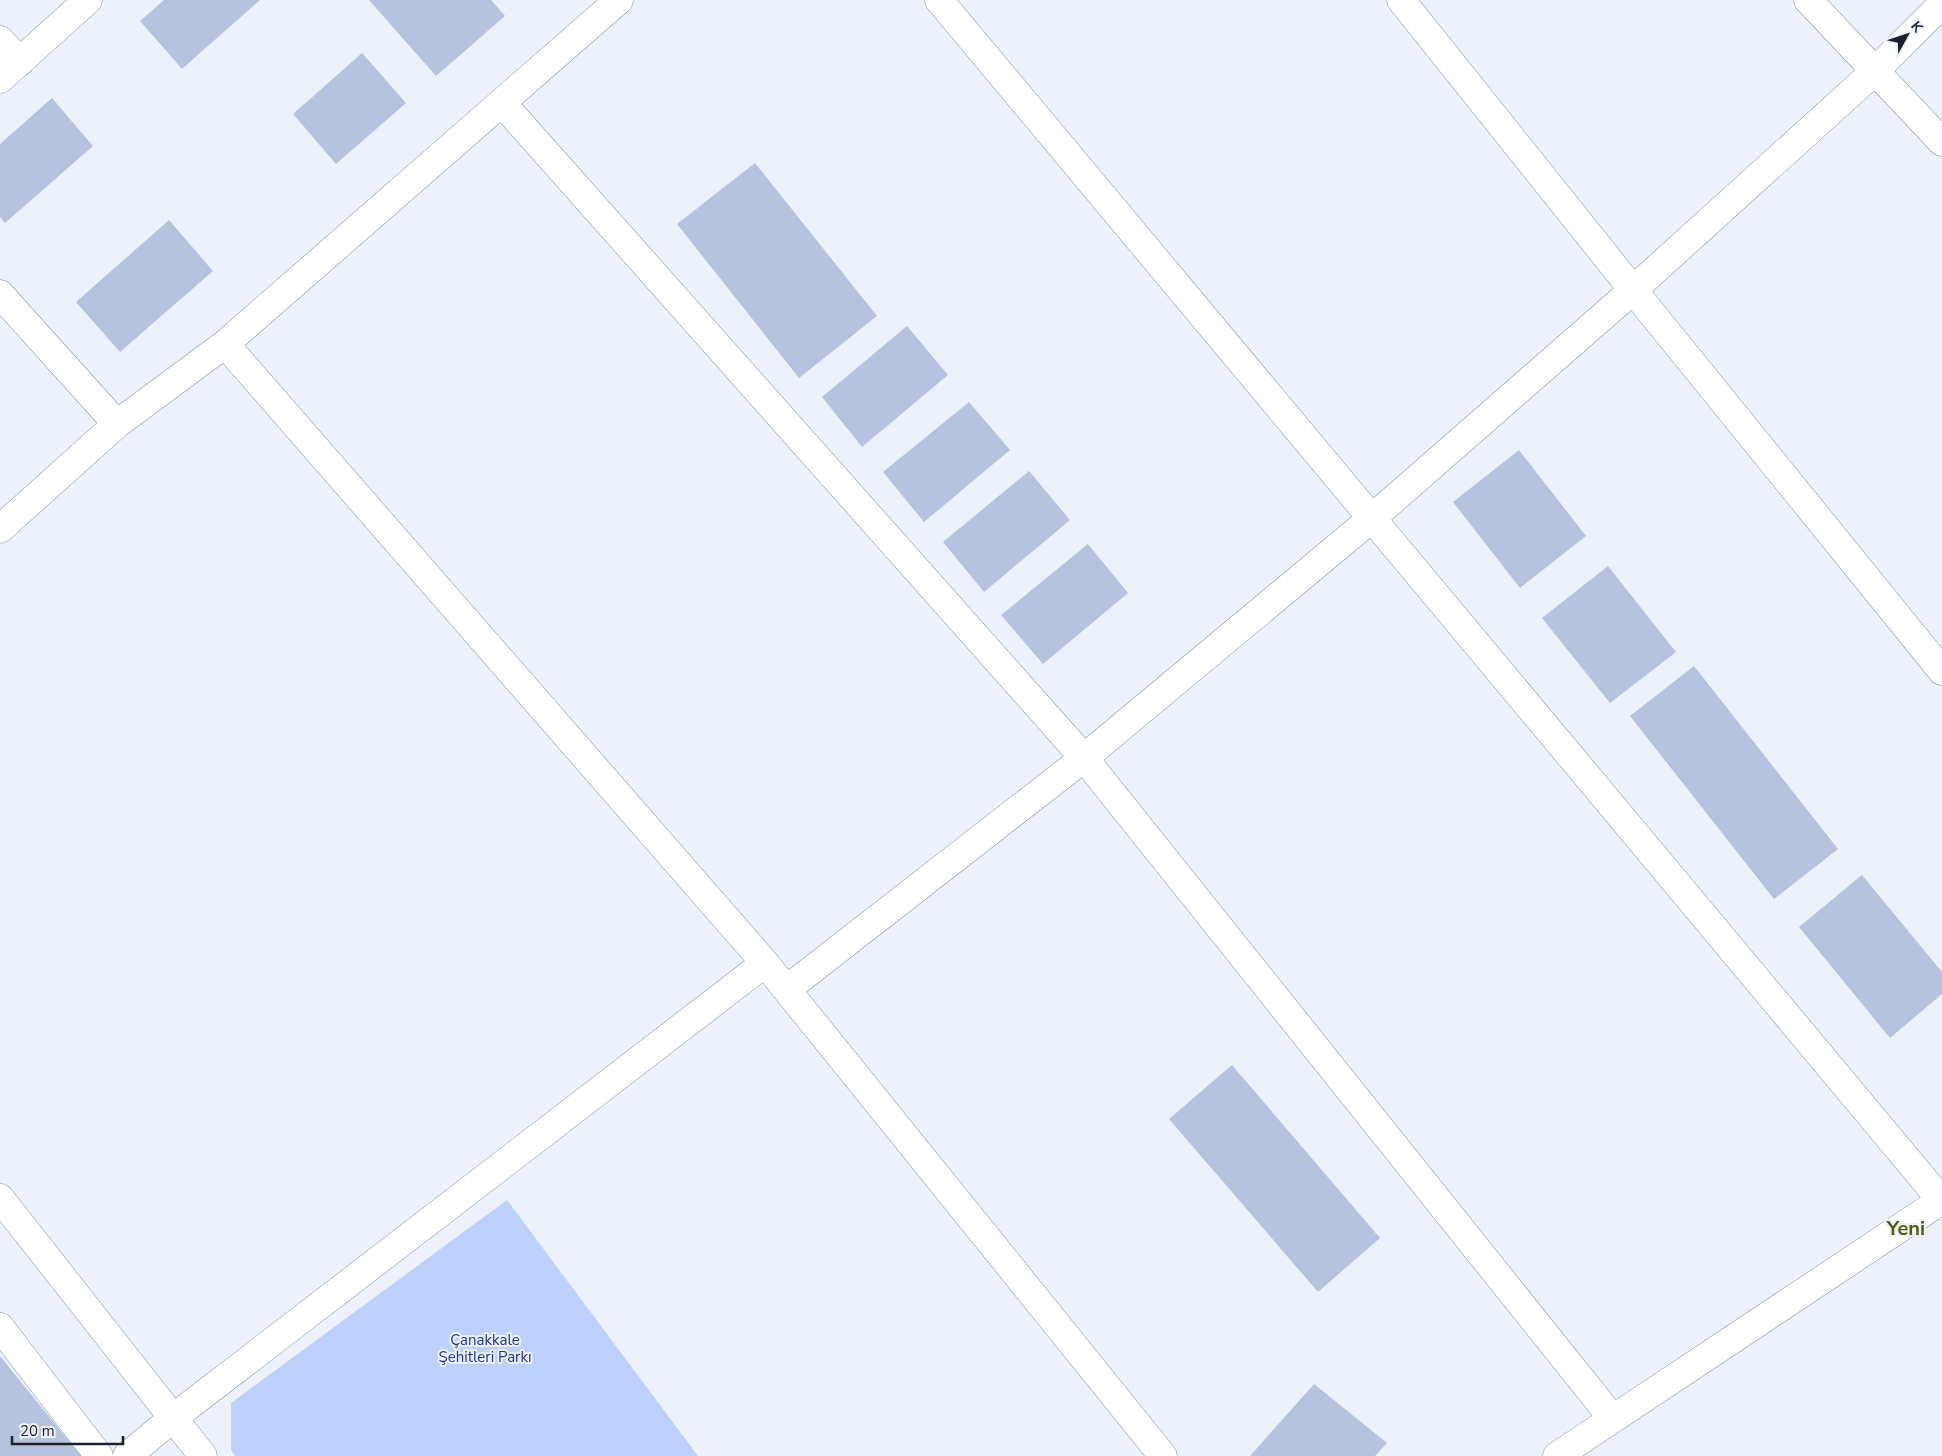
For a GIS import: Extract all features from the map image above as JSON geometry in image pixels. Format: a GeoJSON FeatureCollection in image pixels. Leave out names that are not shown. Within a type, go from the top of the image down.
{"type":"FeatureCollection","features":[{"type":"Feature","properties":{"kind":"street"},"geometry":{"type":"LineString","coordinates":[[0,40],[10,70],[88,0]]}},
{"type":"Feature","properties":{"kind":"street"},"geometry":{"type":"LineString","coordinates":[[0,529],[117,424],[225,344],[619,0]]}},
{"type":"Feature","properties":{"kind":"street"},"geometry":{"type":"LineString","coordinates":[[939,0],[1371,520],[1942,1201],[1557,1456]]}},
{"type":"Feature","properties":{"kind":"street"},"geometry":{"type":"LineString","coordinates":[[1401,0],[1942,672]]}},
{"type":"Feature","properties":{"kind":"street"},"geometry":{"type":"LineString","coordinates":[[1808,0],[1942,142]]}},
{"type":"Feature","properties":{"kind":"street"},"geometry":{"type":"LineString","coordinates":[[787,989],[1084,758],[1371,520],[1633,290],[1875,71],[1942,4]]}},
{"type":"Feature","properties":{"kind":"street"},"geometry":{"type":"LineString","coordinates":[[502,103],[1084,758],[1612,1419]]}},
{"type":"Feature","properties":{"kind":"street"},"geometry":{"type":"LineString","coordinates":[[0,294],[117,424]]}},
{"type":"Feature","properties":{"kind":"street"},"geometry":{"type":"LineString","coordinates":[[225,344],[787,989],[1163,1456]]}},
{"type":"Feature","properties":{"kind":"street"},"geometry":{"type":"LineString","coordinates":[[127,1456],[173,1418],[765,963]]}},
{"type":"Feature","properties":{"kind":"street"},"geometry":{"type":"LineString","coordinates":[[0,1198],[203,1456]]}},
{"type":"Feature","properties":{"kind":"street"},"geometry":{"type":"LineString","coordinates":[[0,1327],[99,1456]]}},
{"type":"Feature","properties":{"kind":"green space","name":"Çanakkale Şehitleri Parkı"},"geometry":{"type":"Polygon","coordinates":[[[507,1200],[698,1456],[235,1456],[231,1450],[231,1403],[507,1200]]]}},
{"type":"Feature","properties":{"kind":"building"},"geometry":{"type":"Polygon","coordinates":[[[164,0],[260,0],[182,69],[140,21],[164,0]]]}},
{"type":"Feature","properties":{"kind":"building"},"geometry":{"type":"Polygon","coordinates":[[[369,0],[491,0],[505,16],[436,76],[369,0]]]}},
{"type":"Feature","properties":{"kind":"building"},"geometry":{"type":"Polygon","coordinates":[[[362,53],[406,103],[336,164],[293,114],[362,53]]]}},
{"type":"Feature","properties":{"kind":"building"},"geometry":{"type":"Polygon","coordinates":[[[52,98],[93,146],[5,223],[0,217],[0,144],[52,98]]]}},
{"type":"Feature","properties":{"kind":"building"},"geometry":{"type":"Polygon","coordinates":[[[755,163],[877,316],[799,378],[677,224],[755,163]]]}},
{"type":"Feature","properties":{"kind":"building"},"geometry":{"type":"Polygon","coordinates":[[[169,220],[213,271],[120,352],[76,302],[169,220]]]}},
{"type":"Feature","properties":{"kind":"building"},"geometry":{"type":"Polygon","coordinates":[[[907,326],[948,375],[862,447],[822,397],[907,326]]]}},
{"type":"Feature","properties":{"kind":"building"},"geometry":{"type":"Polygon","coordinates":[[[969,402],[1010,450],[924,522],[883,472],[969,402]]]}},
{"type":"Feature","properties":{"kind":"building"},"geometry":{"type":"Polygon","coordinates":[[[1519,450],[1586,536],[1520,588],[1453,502],[1519,450]]]}},
{"type":"Feature","properties":{"kind":"building"},"geometry":{"type":"Polygon","coordinates":[[[1029,471],[1070,520],[984,592],[943,542],[1029,471]]]}},
{"type":"Feature","properties":{"kind":"building"},"geometry":{"type":"Polygon","coordinates":[[[1088,544],[1128,593],[1043,664],[1001,615],[1088,544]]]}},
{"type":"Feature","properties":{"kind":"building"},"geometry":{"type":"Polygon","coordinates":[[[1608,566],[1676,652],[1610,703],[1542,618],[1608,566]]]}},
{"type":"Feature","properties":{"kind":"building"},"geometry":{"type":"Polygon","coordinates":[[[1694,666],[1838,849],[1774,899],[1630,716],[1694,666]]]}},
{"type":"Feature","properties":{"kind":"building"},"geometry":{"type":"Polygon","coordinates":[[[1862,875],[1942,972],[1942,994],[1890,1038],[1799,927],[1862,875]]]}},
{"type":"Feature","properties":{"kind":"building"},"geometry":{"type":"Polygon","coordinates":[[[1232,1065],[1380,1238],[1318,1292],[1169,1119],[1232,1065]]]}},
{"type":"Feature","properties":{"kind":"building"},"geometry":{"type":"Polygon","coordinates":[[[0,1356],[81,1456],[0,1456],[0,1356]]]}},
{"type":"Feature","properties":{"kind":"building"},"geometry":{"type":"Polygon","coordinates":[[[1314,1384],[1387,1443],[1375,1456],[1250,1456],[1314,1384]]]}},
{"type":"Feature","properties":{"kind":"district","name":"Yeni"},"geometry":{"type":"Point","coordinates":[1906,1228]}}]}
